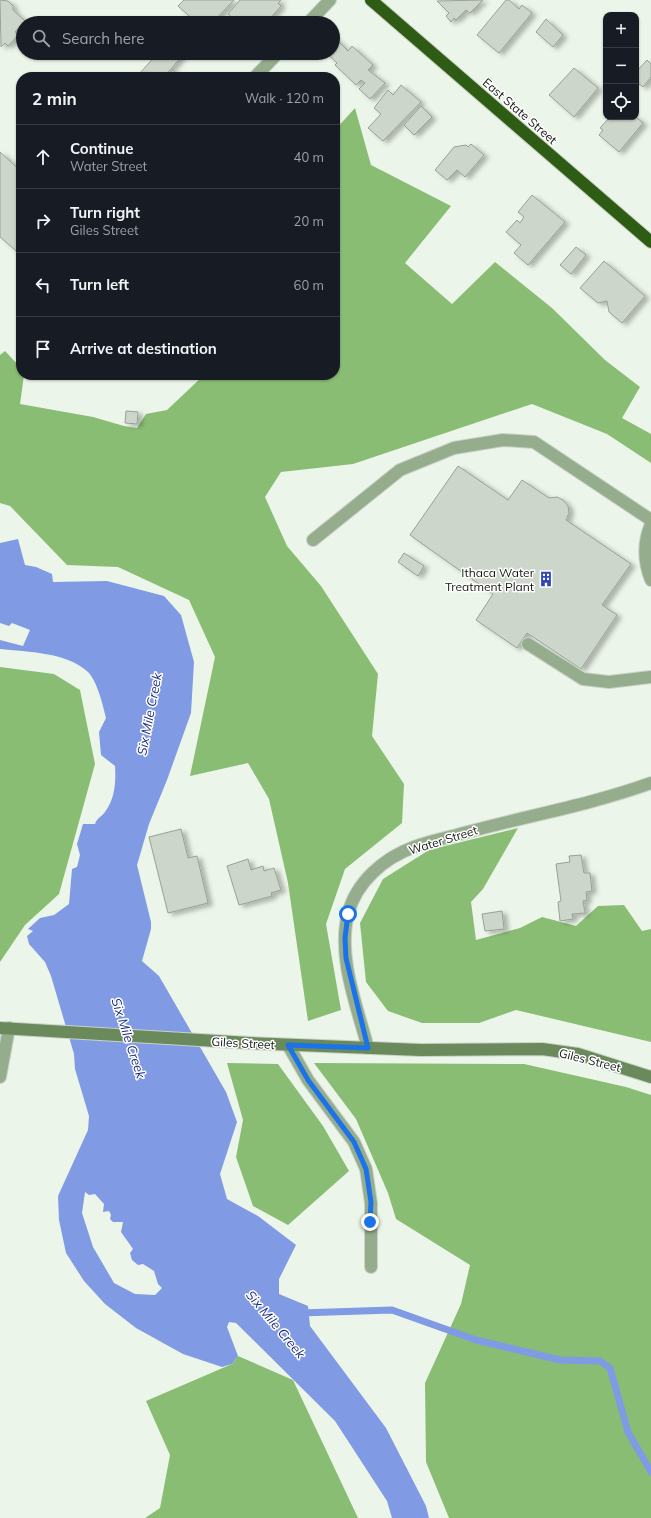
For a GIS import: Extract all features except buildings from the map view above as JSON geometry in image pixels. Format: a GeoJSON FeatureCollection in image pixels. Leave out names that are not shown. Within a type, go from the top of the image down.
{"type":"FeatureCollection","features":[{"type":"Feature","properties":{"kind":"highway","name":"East State Street"},"geometry":{"type":"LineString","coordinates":[[370,0],[651,242]]}},
{"type":"Feature","properties":{"kind":"street"},"geometry":{"type":"LineString","coordinates":[[315,16],[330,0]]}},
{"type":"Feature","properties":{"kind":"street"},"geometry":{"type":"LineString","coordinates":[[260,72],[271,60]]}},
{"type":"Feature","properties":{"kind":"street"},"geometry":{"type":"LineString","coordinates":[[313,540],[400,470],[454,448],[503,440],[534,442],[651,520]]}},
{"type":"Feature","properties":{"kind":"street"},"geometry":{"type":"LineString","coordinates":[[651,524],[645,538],[645,557],[651,580]]}},
{"type":"Feature","properties":{"kind":"street"},"geometry":{"type":"LineString","coordinates":[[528,644],[583,679],[609,682],[651,677]]}},
{"type":"Feature","properties":{"kind":"street","name":"Water Street"},"geometry":{"type":"LineString","coordinates":[[368,1048],[350,980],[345,938],[348,914],[354,897],[363,884],[376,870],[413,847],[486,827],[610,798],[651,783]]}},
{"type":"Feature","properties":{"kind":"street"},"geometry":{"type":"LineString","coordinates":[[0,1076],[5,1028]]}},
{"type":"Feature","properties":{"kind":"street","name":"Giles Street"},"geometry":{"type":"LineString","coordinates":[[5,1028],[288,1045],[421,1050],[542,1049],[578,1054],[651,1077]]}},
{"type":"Feature","properties":{"kind":"street"},"geometry":{"type":"LineString","coordinates":[[288,1045],[308,1080],[354,1142],[366,1169],[371,1202],[371,1267]]}},
{"type":"Feature","properties":{"kind":"green space"},"geometry":{"type":"Polygon","coordinates":[[[355,108],[371,165],[451,206],[405,263],[452,304],[495,262],[552,308],[605,360],[640,387],[622,418],[651,434],[651,463],[607,434],[532,404],[353,464],[281,472],[265,497],[287,546],[321,586],[378,674],[372,736],[404,784],[402,823],[345,869],[326,924],[341,1010],[308,1021],[288,883],[269,799],[248,763],[190,776],[215,657],[189,600],[118,567],[67,565],[10,506],[0,503],[0,355],[5,351],[16,363],[16,380],[23,380],[20,404],[93,417],[124,426],[137,428],[146,414],[167,410],[199,380],[340,380],[340,124],[355,108]]]}},
{"type":"Feature","properties":{"kind":"green space"},"geometry":{"type":"Polygon","coordinates":[[[0,667],[54,674],[80,690],[95,764],[59,894],[25,925],[0,962],[0,667]]]}},
{"type":"Feature","properties":{"kind":"green space"},"geometry":{"type":"Polygon","coordinates":[[[518,828],[483,889],[471,902],[476,940],[520,928],[542,917],[576,926],[598,906],[624,905],[642,931],[651,929],[651,1042],[516,1010],[479,1023],[422,1023],[388,1011],[366,982],[360,923],[383,879],[429,850],[518,828]]]}},
{"type":"Feature","properties":{"kind":"green space"},"geometry":{"type":"Polygon","coordinates":[[[227,1063],[278,1064],[323,1126],[349,1171],[288,1225],[253,1206],[236,1157],[243,1120],[227,1063]]]}},
{"type":"Feature","properties":{"kind":"green space"},"geometry":{"type":"Polygon","coordinates":[[[314,1063],[524,1064],[626,1087],[651,1095],[651,1518],[449,1518],[426,1462],[425,1383],[461,1304],[470,1265],[396,1219],[388,1193],[356,1119],[314,1063]]]}},
{"type":"Feature","properties":{"kind":"green space"},"geometry":{"type":"Polygon","coordinates":[[[238,1356],[293,1380],[358,1518],[145,1518],[160,1508],[170,1455],[146,1401],[232,1364],[238,1356]]]}},
{"type":"Feature","properties":{"kind":"water","name":"Six Mile Creek"},"geometry":{"type":"Polygon","coordinates":[[[18,539],[25,565],[36,567],[52,574],[53,582],[107,581],[164,596],[181,615],[194,662],[191,713],[167,780],[149,824],[137,865],[151,922],[151,929],[142,961],[159,976],[226,1092],[237,1122],[220,1174],[227,1199],[258,1216],[296,1245],[279,1279],[279,1294],[308,1306],[310,1326],[386,1428],[426,1506],[429,1518],[392,1518],[387,1501],[335,1421],[236,1323],[229,1322],[227,1327],[238,1356],[232,1364],[222,1367],[183,1354],[136,1328],[105,1304],[84,1281],[66,1253],[59,1220],[58,1196],[88,1130],[89,1116],[75,1069],[74,1054],[51,976],[45,962],[29,944],[27,936],[33,931],[28,929],[40,918],[54,915],[69,904],[72,869],[77,867],[80,855],[77,844],[83,824],[95,824],[111,802],[114,790],[115,766],[101,755],[99,732],[106,718],[97,687],[88,672],[69,660],[47,654],[0,649],[0,640],[23,646],[30,630],[12,623],[9,626],[0,623],[0,543],[18,539]],[[85,1192],[82,1213],[93,1247],[114,1283],[135,1294],[155,1295],[162,1288],[158,1284],[154,1271],[143,1264],[138,1265],[132,1260],[130,1253],[133,1249],[121,1232],[123,1222],[113,1222],[110,1219],[111,1215],[109,1211],[103,1212],[104,1204],[95,1194],[89,1195],[85,1192]]]}},
{"type":"Feature","properties":{"kind":"waterway"},"geometry":{"type":"LineString","coordinates":[[300,1313],[392,1310],[476,1340],[560,1360],[600,1361],[610,1368],[628,1432],[651,1472]]}},
{"type":"Feature","properties":{"kind":"place","name":"Ithaca Water Treatment Plant"},"geometry":{"type":"Point","coordinates":[546,579]}},
{"type":"Feature","properties":{"kind":"route"},"geometry":{"type":"LineString","coordinates":[[348,914],[345,938],[346,958],[350,980],[368,1048],[288,1045],[308,1080],[354,1142],[366,1169],[371,1202],[370,1222]]}}]}
